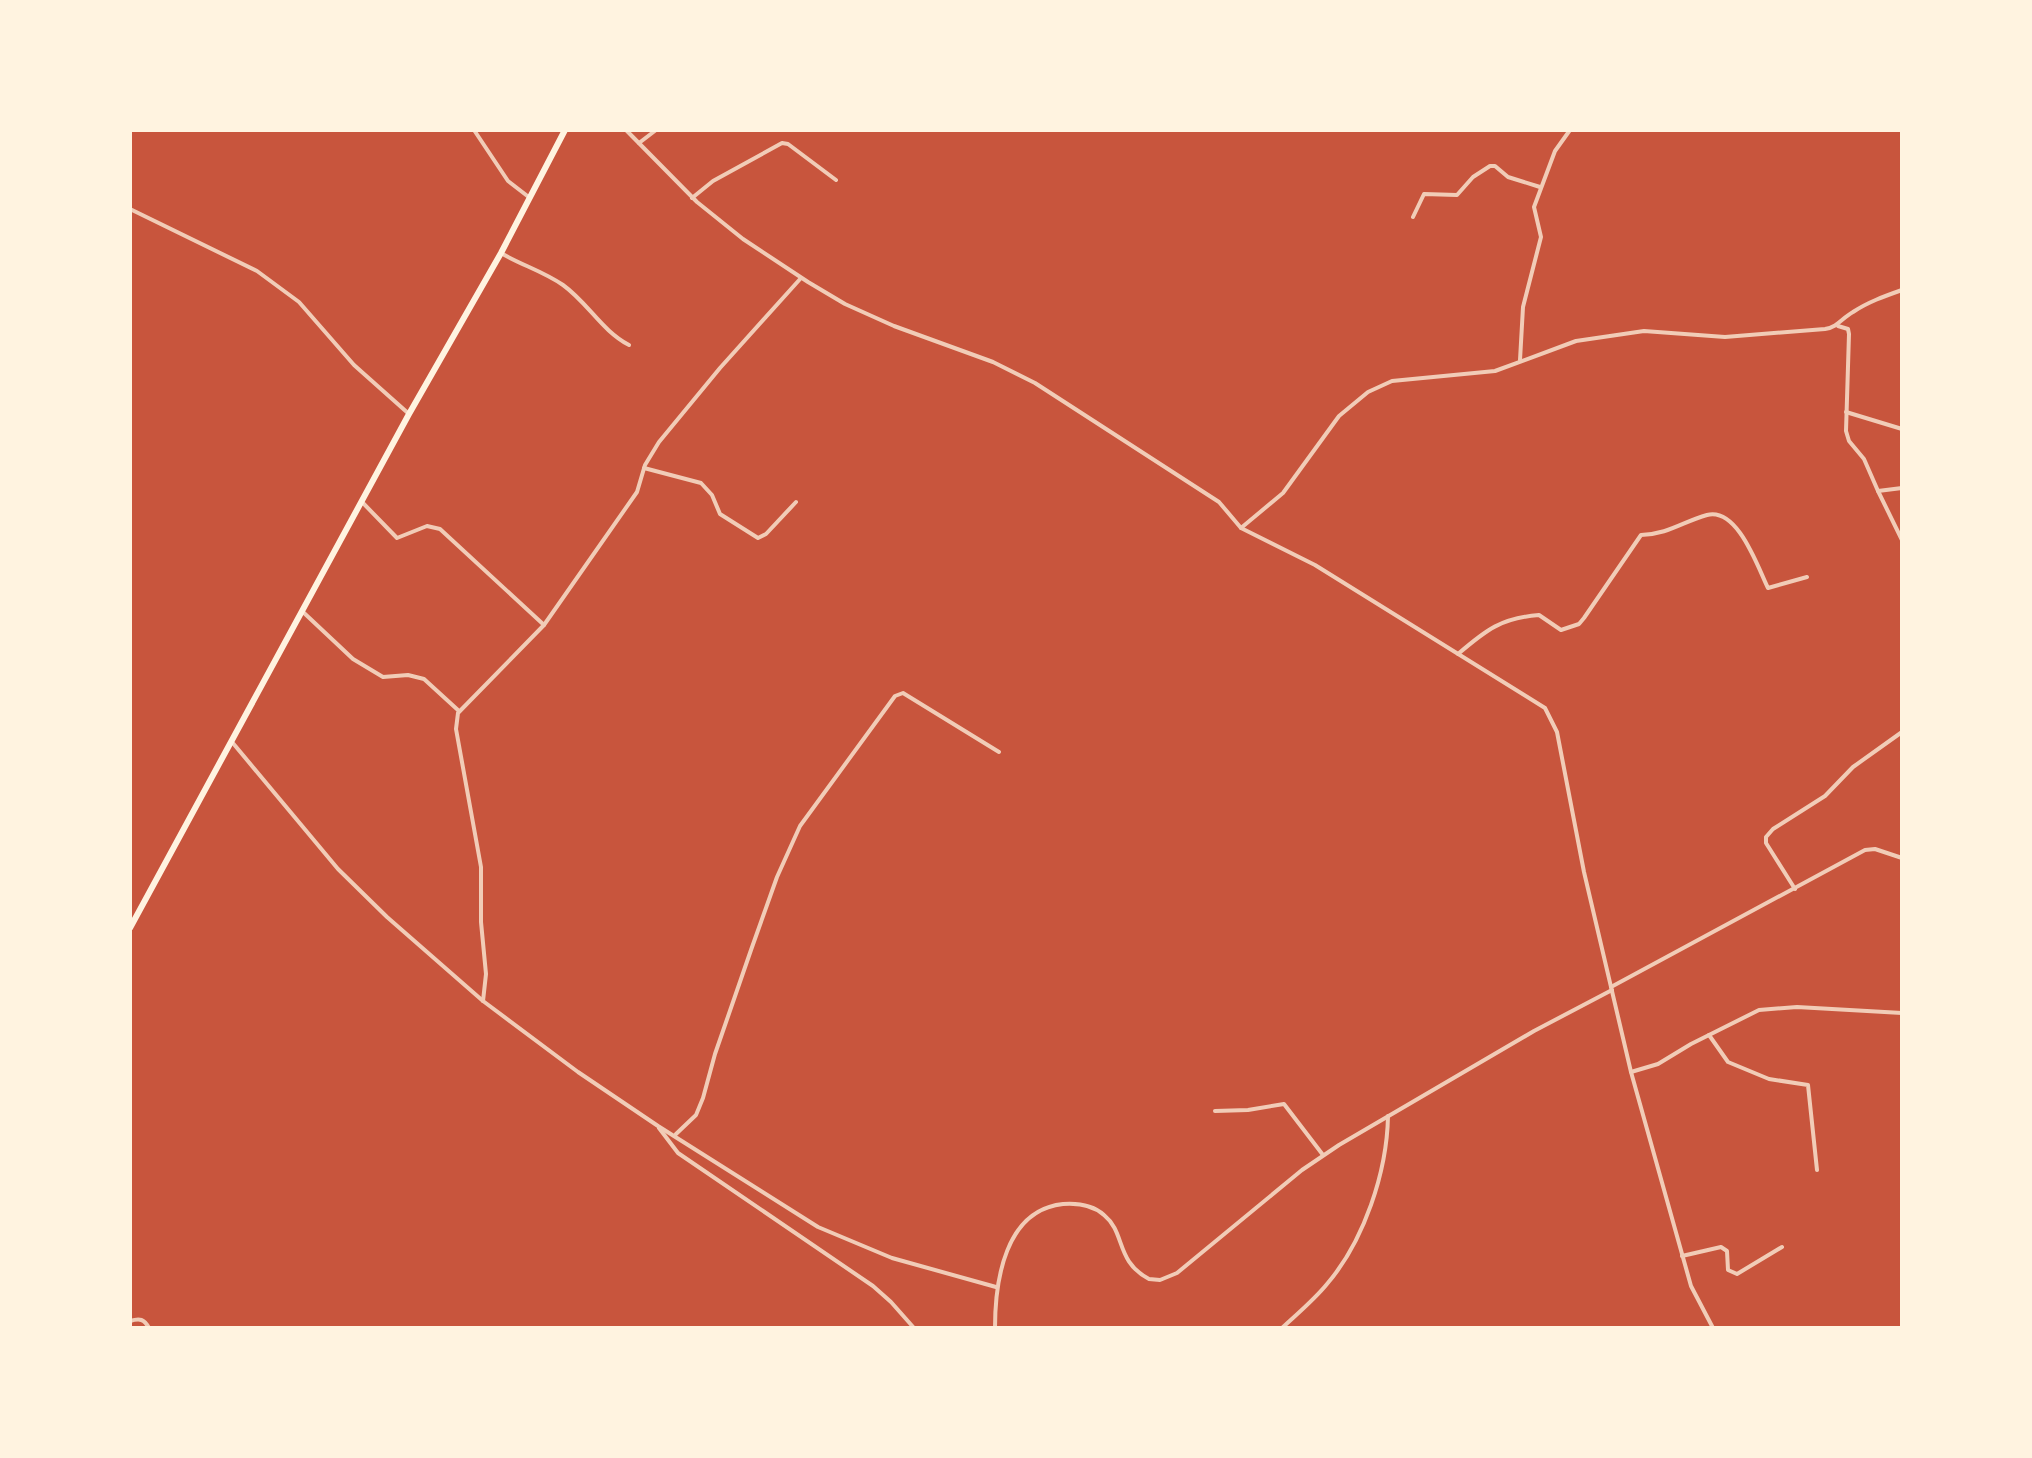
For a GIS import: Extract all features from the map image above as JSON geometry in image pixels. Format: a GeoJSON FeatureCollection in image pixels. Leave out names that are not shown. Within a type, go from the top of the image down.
{"type":"FeatureCollection","features":[{"type":"Feature","properties":{"kind":"highway"},"geometry":{"type":"LineString","coordinates":[[130,928],[409,414],[501,253],[565,130]]}},
{"type":"Feature","properties":{"kind":"street"},"geometry":{"type":"LineString","coordinates":[[474,130],[508,181],[530,198]]}},
{"type":"Feature","properties":{"kind":"street"},"geometry":{"type":"LineString","coordinates":[[626,130],[692,198],[743,239],[801,278],[845,304],[894,326],[993,362],[1035,383],[1219,502],[1241,528],[1315,565],[1545,708],[1555,724],[1584,872],[1631,1072],[1691,1286],[1713,1328]]}},
{"type":"Feature","properties":{"kind":"street"},"geometry":{"type":"LineString","coordinates":[[639,143],[656,130]]}},
{"type":"Feature","properties":{"kind":"street"},"geometry":{"type":"LineString","coordinates":[[1520,360],[1523,307],[1541,237],[1534,210],[1555,151],[1570,130]]}},
{"type":"Feature","properties":{"kind":"street"},"geometry":{"type":"LineString","coordinates":[[692,198],[713,181],[782,143],[788,144],[836,180]]}},
{"type":"Feature","properties":{"kind":"street"},"geometry":{"type":"LineString","coordinates":[[1413,217],[1424,194],[1457,195],[1473,177],[1490,166],[1495,166],[1508,177],[1540,187]]}},
{"type":"Feature","properties":{"kind":"street"},"geometry":{"type":"LineString","coordinates":[[130,209],[257,271],[273,282],[299,302],[361,372],[409,414]]}},
{"type":"Feature","properties":{"kind":"street"},"geometry":{"type":"LineString","coordinates":[[501,253],[526,263],[562,284],[605,327],[629,345]]}},
{"type":"Feature","properties":{"kind":"street"},"geometry":{"type":"LineString","coordinates":[[483,1001],[486,974],[481,922],[481,867],[456,729],[459,711],[544,625],[637,492],[654,449],[801,278]]}},
{"type":"Feature","properties":{"kind":"street"},"geometry":{"type":"LineString","coordinates":[[1838,326],[1853,311],[1902,290]]}},
{"type":"Feature","properties":{"kind":"street"},"geometry":{"type":"LineString","coordinates":[[1241,528],[1277,499],[1339,416],[1368,392],[1392,381],[1485,373],[1576,341],[1644,331],[1725,337],[1838,326],[1848,329],[1849,334],[1846,412],[1849,441],[1861,453],[1902,540]]}},
{"type":"Feature","properties":{"kind":"street"},"geometry":{"type":"LineString","coordinates":[[1846,412],[1902,429]]}},
{"type":"Feature","properties":{"kind":"street"},"geometry":{"type":"LineString","coordinates":[[644,468],[701,483],[712,495],[720,514],[758,538],[766,534],[796,502]]}},
{"type":"Feature","properties":{"kind":"street"},"geometry":{"type":"LineString","coordinates":[[1878,491],[1902,488]]}},
{"type":"Feature","properties":{"kind":"street"},"geometry":{"type":"LineString","coordinates":[[362,502],[397,538],[427,526],[446,533],[544,625]]}},
{"type":"Feature","properties":{"kind":"street"},"geometry":{"type":"LineString","coordinates":[[1458,654],[1490,628],[1504,621],[1539,615],[1561,630],[1579,624],[1641,535],[1664,533],[1711,514],[1725,519],[1744,538],[1768,588],[1807,577]]}},
{"type":"Feature","properties":{"kind":"street"},"geometry":{"type":"LineString","coordinates":[[303,612],[353,659],[383,677],[408,675],[424,679],[459,711]]}},
{"type":"Feature","properties":{"kind":"street"},"geometry":{"type":"LineString","coordinates":[[675,1135],[696,1115],[703,1098],[737,989],[777,877],[800,826],[895,696],[903,693],[999,752]]}},
{"type":"Feature","properties":{"kind":"street"},"geometry":{"type":"LineString","coordinates":[[1795,889],[1766,843],[1766,837],[1773,829],[1825,796],[1853,767],[1902,732]]}},
{"type":"Feature","properties":{"kind":"street"},"geometry":{"type":"LineString","coordinates":[[232,742],[338,869],[394,923],[483,1001],[578,1072],[818,1227],[892,1258],[996,1287]]}},
{"type":"Feature","properties":{"kind":"street"},"geometry":{"type":"LineString","coordinates":[[995,1328],[996,1287],[1008,1247],[1022,1224],[1052,1206],[1075,1203],[1095,1209],[1107,1218],[1124,1257],[1143,1276],[1149,1279],[1167,1278],[1323,1155],[1534,1031],[1871,848],[1902,858]]}},
{"type":"Feature","properties":{"kind":"street"},"geometry":{"type":"LineString","coordinates":[[1631,1072],[1653,1066],[1746,1016],[1773,1007],[1902,1013]]}},
{"type":"Feature","properties":{"kind":"street"},"geometry":{"type":"LineString","coordinates":[[1709,1035],[1725,1059],[1734,1065],[1769,1079],[1808,1085],[1817,1170]]}},
{"type":"Feature","properties":{"kind":"street"},"geometry":{"type":"LineString","coordinates":[[1215,1111],[1284,1104],[1323,1155]]}},
{"type":"Feature","properties":{"kind":"street"},"geometry":{"type":"LineString","coordinates":[[1282,1328],[1325,1288],[1349,1251],[1380,1182],[1388,1116]]}},
{"type":"Feature","properties":{"kind":"street"},"geometry":{"type":"LineString","coordinates":[[658,1126],[678,1153],[873,1286],[914,1328]]}},
{"type":"Feature","properties":{"kind":"street"},"geometry":{"type":"LineString","coordinates":[[1682,1256],[1721,1247],[1727,1251],[1728,1270],[1737,1274],[1782,1247]]}},
{"type":"Feature","properties":{"kind":"street"},"geometry":{"type":"LineString","coordinates":[[130,1321],[140,1319],[149,1328]]}}]}
